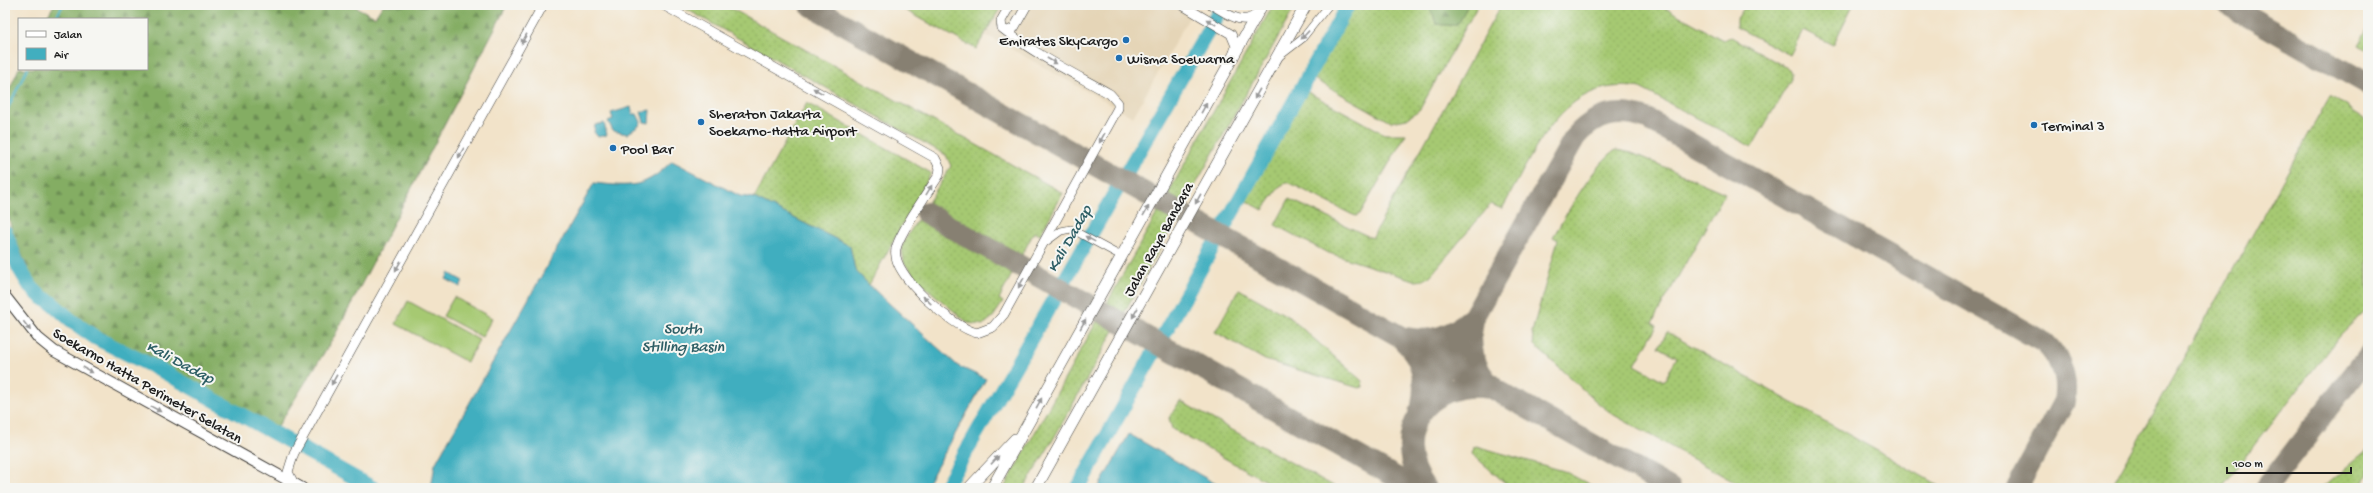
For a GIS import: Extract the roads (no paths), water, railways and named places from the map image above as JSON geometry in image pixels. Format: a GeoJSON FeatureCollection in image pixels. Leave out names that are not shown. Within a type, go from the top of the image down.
{"type":"FeatureCollection","features":[{"type":"Feature","properties":{"kind":"main road","name":"Jalan Raya Bandara"},"geometry":{"type":"LineString","coordinates":[[1036,488],[1306,5]]}},
{"type":"Feature","properties":{"kind":"main road","name":"Jalan Raya Bandara"},"geometry":{"type":"LineString","coordinates":[[992,488],[1234,53],[1260,9]]}},
{"type":"Feature","properties":{"kind":"main road","name":"Soekarno Hatta Perimeter Selatan"},"geometry":{"type":"LineString","coordinates":[[5,296],[38,338],[54,351],[270,472],[298,486]]}},
{"type":"Feature","properties":{"kind":"main road"},"geometry":{"type":"LineString","coordinates":[[969,488],[1026,426]]}},
{"type":"Feature","properties":{"kind":"main road"},"geometry":{"type":"LineString","coordinates":[[1045,488],[1061,444]]}},
{"type":"Feature","properties":{"kind":"street"},"geometry":{"type":"LineString","coordinates":[[298,486],[288,472],[294,453],[544,5]]}},
{"type":"Feature","properties":{"kind":"street"},"geometry":{"type":"LineString","coordinates":[[663,5],[935,158],[940,168],[939,175],[898,242],[895,253],[899,265],[922,294],[960,325],[977,333],[993,327],[1004,314],[1114,118],[1118,103],[1110,94],[1022,44],[1008,31],[1002,28],[1001,23],[1010,5]]}},
{"type":"Feature","properties":{"kind":"street"},"geometry":{"type":"LineString","coordinates":[[1008,31],[1014,28],[1026,5]]}},
{"type":"Feature","properties":{"kind":"street"},"geometry":{"type":"LineString","coordinates":[[1182,5],[1227,31],[1235,41],[1234,53]]}},
{"type":"Feature","properties":{"kind":"street"},"geometry":{"type":"LineString","coordinates":[[1212,5],[1235,18],[1245,20],[1260,9]]}},
{"type":"Feature","properties":{"kind":"street"},"geometry":{"type":"LineString","coordinates":[[1276,60],[1302,38],[1329,5]]}},
{"type":"Feature","properties":{"kind":"street"},"geometry":{"type":"LineString","coordinates":[[1040,249],[1061,231],[1071,230],[1078,232],[1121,256]]}},
{"type":"Feature","properties":{"kind":"water"},"geometry":{"type":"Polygon","coordinates":[[[631,107],[633,114],[637,114],[641,122],[639,126],[627,134],[613,131],[608,121],[613,119],[611,113],[631,107]]]}},
{"type":"Feature","properties":{"kind":"water"},"geometry":{"type":"Polygon","coordinates":[[[650,110],[649,123],[644,122],[641,112],[650,110]]]}},
{"type":"Feature","properties":{"kind":"water"},"geometry":{"type":"Polygon","coordinates":[[[604,123],[607,135],[598,137],[594,132],[595,125],[604,123]]]}},
{"type":"Feature","properties":{"kind":"water","name":"South Stilling Basin"},"geometry":{"type":"Polygon","coordinates":[[[672,161],[740,196],[754,198],[850,246],[855,270],[869,285],[958,366],[986,379],[925,488],[431,488],[435,464],[594,183],[618,185],[637,184],[653,177],[672,161]]]}},
{"type":"Feature","properties":{"kind":"water"},"geometry":{"type":"Polygon","coordinates":[[[449,273],[463,281],[460,287],[446,279],[449,273]]]}},
{"type":"Feature","properties":{"kind":"water"},"geometry":{"type":"Polygon","coordinates":[[[1129,434],[1223,488],[1098,488],[1129,434]]]}},
{"type":"Feature","properties":{"kind":"waterway"},"geometry":{"type":"LineString","coordinates":[[56,18],[63,5]]}},
{"type":"Feature","properties":{"kind":"waterway","name":"Kali Dadap"},"geometry":{"type":"LineString","coordinates":[[945,488],[1223,5]]}},
{"type":"Feature","properties":{"kind":"waterway","name":"Kali Dadap"},"geometry":{"type":"LineString","coordinates":[[1078,488],[1348,5]]}},
{"type":"Feature","properties":{"kind":"waterway"},"geometry":{"type":"LineString","coordinates":[[5,114],[27,70]]}},
{"type":"Feature","properties":{"kind":"waterway","name":"Kali Dadap"},"geometry":{"type":"LineString","coordinates":[[5,227],[6,234]]}},
{"type":"Feature","properties":{"kind":"waterway","name":"Kali Dadap"},"geometry":{"type":"LineString","coordinates":[[5,232],[19,268],[30,286],[40,296],[53,304],[73,322],[96,338],[164,372],[373,488]]}},
{"type":"Feature","properties":{"kind":"place","name":"Emirates SkyCargo"},"geometry":{"type":"Point","coordinates":[1126,40]}},
{"type":"Feature","properties":{"kind":"place","name":"Wisma Soewarna"},"geometry":{"type":"Point","coordinates":[1119,58]}},
{"type":"Feature","properties":{"kind":"place","name":"Sheraton Jakarta Soekarno-Hatta Airport"},"geometry":{"type":"Point","coordinates":[701,122]}},
{"type":"Feature","properties":{"kind":"place","name":"Terminal 3"},"geometry":{"type":"Point","coordinates":[2034,125]}},
{"type":"Feature","properties":{"kind":"place","name":"Pool Bar"},"geometry":{"type":"Point","coordinates":[613,148]}}]}
